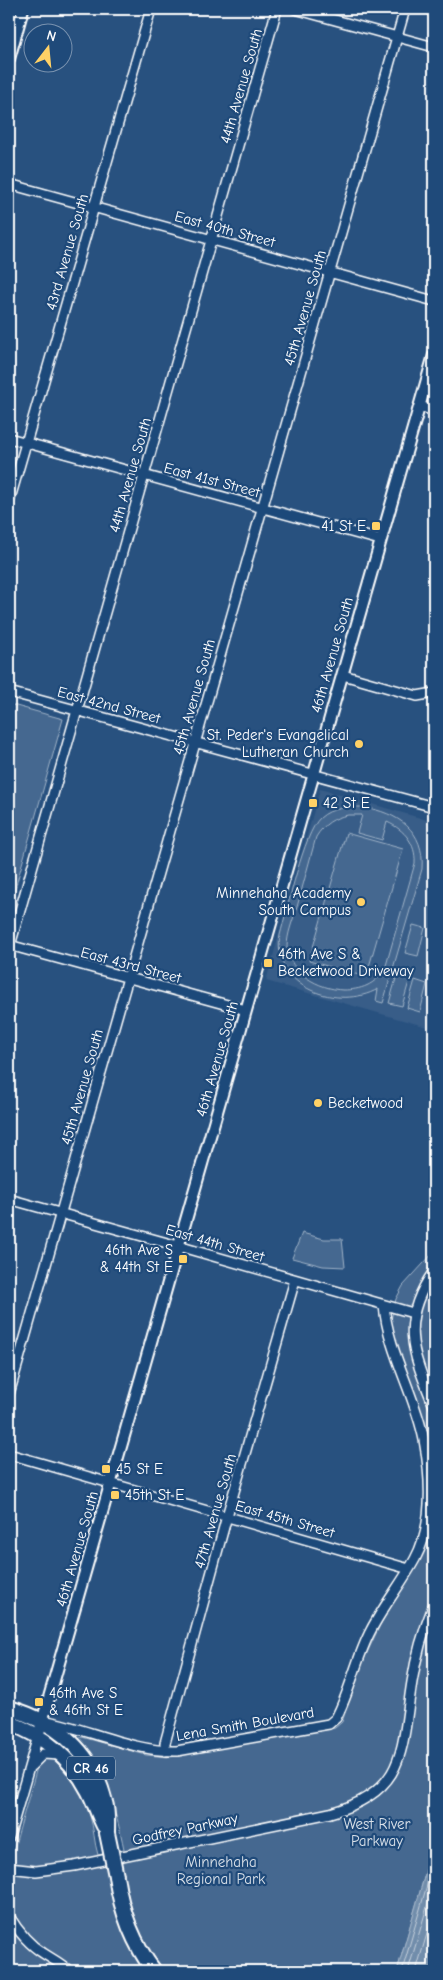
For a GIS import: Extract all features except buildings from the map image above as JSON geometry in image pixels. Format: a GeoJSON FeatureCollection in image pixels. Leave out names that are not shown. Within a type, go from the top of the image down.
{"type":"FeatureCollection","features":[{"type":"Feature","properties":{"kind":"main road","name":"CR 46"},"geometry":{"type":"LineString","coordinates":[[9,1708],[42,1720],[70,1741],[92,1770],[101,1787],[106,1805],[107,1833],[119,1897],[125,1917],[142,1952],[154,1971]]}},
{"type":"Feature","properties":{"kind":"main road","name":"CR 46"},"geometry":{"type":"LineString","coordinates":[[9,1723],[38,1736],[61,1755],[78,1774],[88,1790],[107,1833]]}},
{"type":"Feature","properties":{"kind":"street"},"geometry":{"type":"LineString","coordinates":[[9,59],[23,9]]}},
{"type":"Feature","properties":{"kind":"street","name":"43rd Avenue South"},"geometry":{"type":"LineString","coordinates":[[9,502],[150,9]]}},
{"type":"Feature","properties":{"kind":"street","name":"44th Avenue South"},"geometry":{"type":"LineString","coordinates":[[9,947],[278,9]]}},
{"type":"Feature","properties":{"kind":"street"},"geometry":{"type":"LineString","coordinates":[[295,9],[434,47]]}},
{"type":"Feature","properties":{"kind":"street","name":"45th Avenue South"},"geometry":{"type":"LineString","coordinates":[[9,1394],[405,9]]}},
{"type":"Feature","properties":{"kind":"street","name":"East 40th Street"},"geometry":{"type":"LineString","coordinates":[[9,184],[434,301]]}},
{"type":"Feature","properties":{"kind":"street","name":"46th Avenue South"},"geometry":{"type":"LineString","coordinates":[[9,1836],[112,1483],[313,773],[343,675],[434,355]]}},
{"type":"Feature","properties":{"kind":"street"},"geometry":{"type":"LineString","coordinates":[[420,406],[434,411]]}},
{"type":"Feature","properties":{"kind":"street","name":"East 41st Street"},"geometry":{"type":"LineString","coordinates":[[9,438],[380,540]]}},
{"type":"Feature","properties":{"kind":"street"},"geometry":{"type":"LineString","coordinates":[[343,675],[417,696],[434,693]]}},
{"type":"Feature","properties":{"kind":"street","name":"East 42nd Street"},"geometry":{"type":"LineString","coordinates":[[9,692],[434,807]]}},
{"type":"Feature","properties":{"kind":"street","name":"East 43rd Street"},"geometry":{"type":"LineString","coordinates":[[9,947],[246,1010]]}},
{"type":"Feature","properties":{"kind":"street","name":"East 44th Street"},"geometry":{"type":"LineString","coordinates":[[9,1199],[413,1313]]}},
{"type":"Feature","properties":{"kind":"street"},"geometry":{"type":"LineString","coordinates":[[434,1271],[425,1285],[413,1313],[413,1349],[434,1406]]}},
{"type":"Feature","properties":{"kind":"street","name":"47th Avenue South"},"geometry":{"type":"LineString","coordinates":[[165,1751],[165,1743],[227,1516],[295,1280]]}},
{"type":"Feature","properties":{"kind":"street","name":"Lena Smith Boulevard"},"geometry":{"type":"LineString","coordinates":[[42,1720],[148,1749],[177,1751],[329,1724],[336,1718],[371,1630],[409,1569],[418,1552],[427,1527],[429,1483],[423,1438],[416,1410],[392,1343],[384,1305]]}},
{"type":"Feature","properties":{"kind":"street","name":"East 45th Street"},"geometry":{"type":"LineString","coordinates":[[9,1454],[409,1569]]}},
{"type":"Feature","properties":{"kind":"street","name":"Godfrey Parkway"},"geometry":{"type":"LineString","coordinates":[[9,1868],[36,1871],[74,1866],[330,1813],[364,1800],[380,1788],[398,1762],[404,1742],[416,1662],[434,1604]]}},
{"type":"Feature","properties":{"kind":"street"},"geometry":{"type":"LineString","coordinates":[[27,1770],[43,1754],[61,1755]]}},
{"type":"Feature","properties":{"kind":"street"},"geometry":{"type":"LineString","coordinates":[[9,1916],[25,1939],[69,1971]]}},
{"type":"Feature","properties":{"kind":"shaded area","name":"Minnehaha Academy South Campus"},"geometry":{"type":"Polygon","coordinates":[[[320,789],[434,822],[434,1029],[266,981],[320,789]]]}},
{"type":"Feature","properties":{"kind":"green space"},"geometry":{"type":"Polygon","coordinates":[[[9,704],[63,719],[9,910],[9,704]]]}},
{"type":"Feature","properties":{"kind":"green space"},"geometry":{"type":"Polygon","coordinates":[[[363,807],[387,814],[407,826],[414,834],[422,855],[422,869],[383,1003],[376,1001],[378,989],[362,995],[345,997],[327,996],[311,990],[297,981],[286,969],[280,953],[280,935],[302,855],[314,826],[325,814],[340,808],[363,807]],[[348,815],[333,820],[316,837],[288,937],[287,947],[289,956],[299,972],[315,983],[334,989],[350,990],[362,988],[377,979],[385,969],[415,863],[414,850],[408,838],[393,825],[387,822],[382,840],[357,833],[362,815],[348,815]]]}},
{"type":"Feature","properties":{"kind":"green space"},"geometry":{"type":"Polygon","coordinates":[[[346,833],[403,849],[366,977],[309,961],[346,833]]]}},
{"type":"Feature","properties":{"kind":"green space"},"geometry":{"type":"Polygon","coordinates":[[[413,925],[425,928],[418,956],[405,953],[413,925]]]}},
{"type":"Feature","properties":{"kind":"green space"},"geometry":{"type":"Polygon","coordinates":[[[397,975],[410,978],[402,1006],[389,1003],[397,975]]]}},
{"type":"Feature","properties":{"kind":"green space"},"geometry":{"type":"Polygon","coordinates":[[[415,980],[427,984],[420,1012],[407,1008],[415,980]]]}},
{"type":"Feature","properties":{"kind":"green space"},"geometry":{"type":"Polygon","coordinates":[[[302,1233],[324,1239],[342,1239],[345,1267],[323,1266],[292,1258],[302,1233]]]}},
{"type":"Feature","properties":{"kind":"green space"},"geometry":{"type":"Polygon","coordinates":[[[434,1252],[434,1506],[433,1468],[426,1430],[390,1324],[396,1299],[403,1286],[434,1252]]]}},
{"type":"Feature","properties":{"kind":"green space","name":"Minnehaha Regional Park"},"geometry":{"type":"Polygon","coordinates":[[[434,1506],[434,1843],[397,1971],[9,1971],[9,1866],[38,1764],[42,1760],[52,1758],[75,1784],[90,1816],[98,1855],[124,1849],[108,1791],[95,1764],[78,1739],[82,1737],[146,1755],[170,1757],[335,1728],[342,1722],[360,1668],[380,1625],[423,1553],[430,1534],[434,1506]]]}},
{"type":"Feature","properties":{"kind":"water"},"geometry":{"type":"Polygon","coordinates":[[[434,1843],[434,1971],[397,1971],[432,1850],[434,1843]]]}},
{"type":"Feature","properties":{"kind":"place","name":"41 St E"},"geometry":{"type":"Point","coordinates":[376,526]}},
{"type":"Feature","properties":{"kind":"place","name":"St. Peder's Evangelical Lutheran Church"},"geometry":{"type":"Point","coordinates":[359,744]}},
{"type":"Feature","properties":{"kind":"place","name":"42 St E"},"geometry":{"type":"Point","coordinates":[313,803]}},
{"type":"Feature","properties":{"kind":"place","name":"Minnehaha Academy South Campus"},"geometry":{"type":"Point","coordinates":[361,902]}},
{"type":"Feature","properties":{"kind":"place","name":"46th Ave S & Becketwood Driveway"},"geometry":{"type":"Point","coordinates":[268,963]}},
{"type":"Feature","properties":{"kind":"place","name":"Becketwood"},"geometry":{"type":"Point","coordinates":[318,1103]}},
{"type":"Feature","properties":{"kind":"place","name":"46th Ave S & 44th St E"},"geometry":{"type":"Point","coordinates":[183,1259]}},
{"type":"Feature","properties":{"kind":"place","name":"45 St E"},"geometry":{"type":"Point","coordinates":[106,1469]}},
{"type":"Feature","properties":{"kind":"place","name":"45th St E"},"geometry":{"type":"Point","coordinates":[115,1495]}},
{"type":"Feature","properties":{"kind":"place","name":"46th Ave S & 46th St E"},"geometry":{"type":"Point","coordinates":[39,1702]}},
{"type":"Feature","properties":{"kind":"park label","name":"West River Parkway"},"geometry":{"type":"Point","coordinates":[377,1832]}}]}
